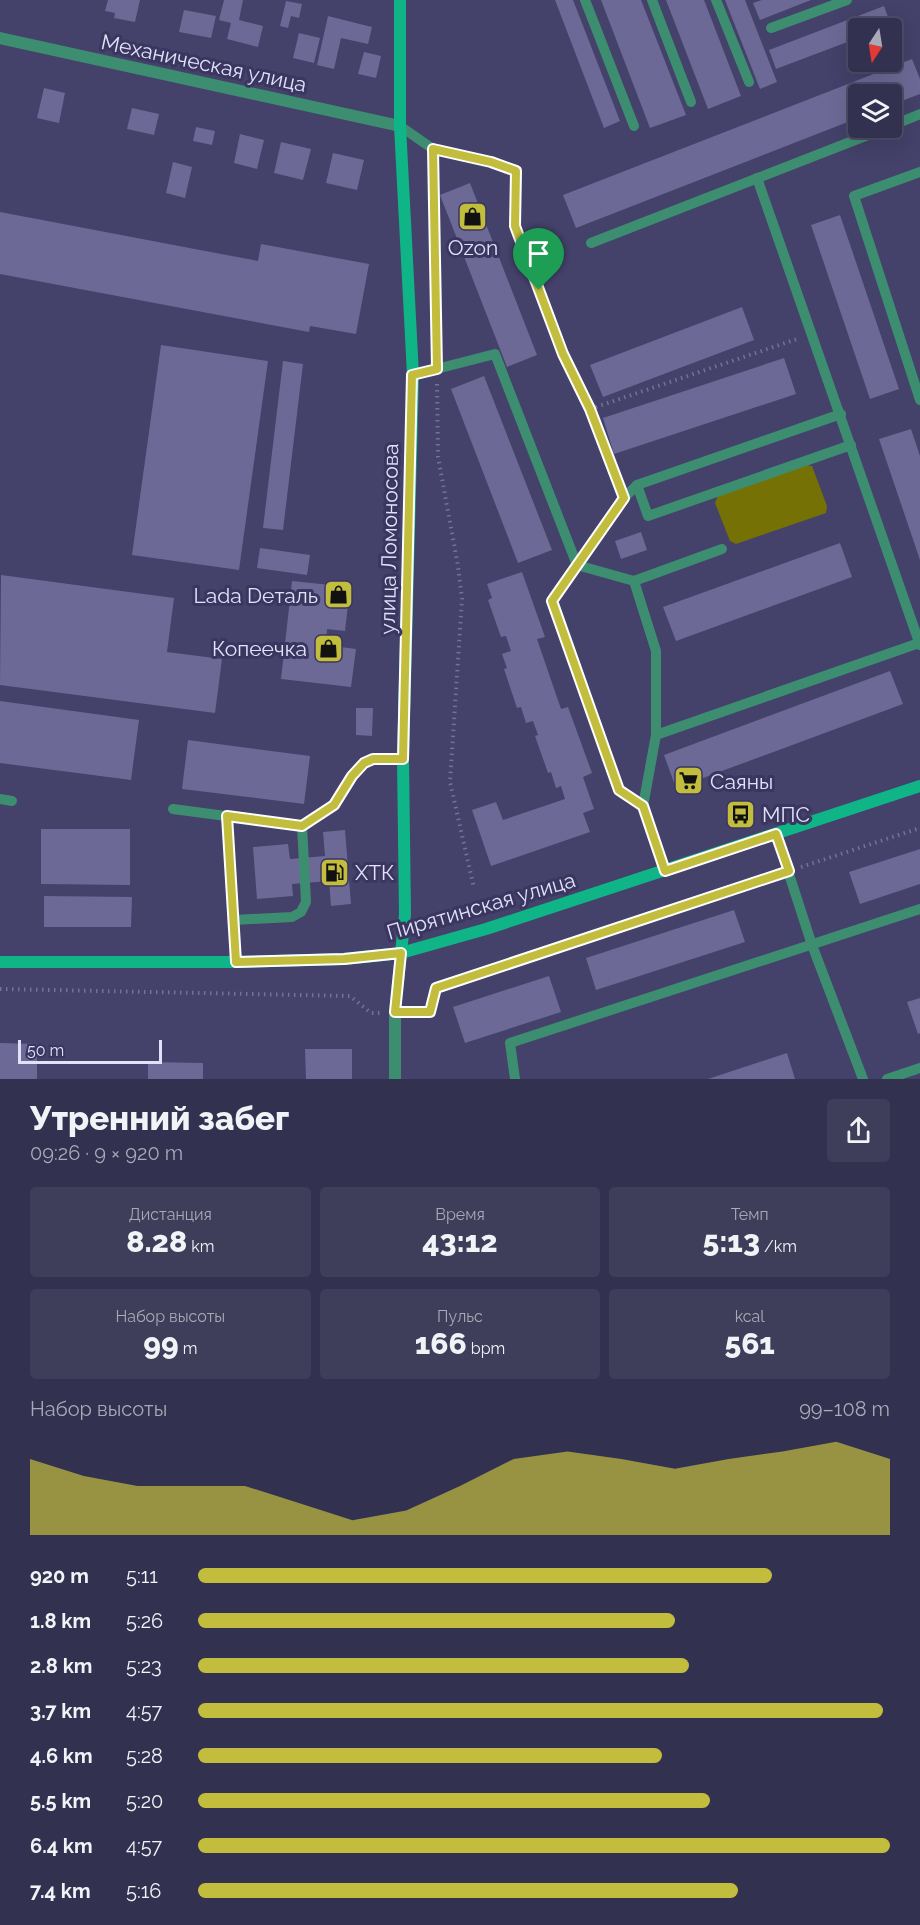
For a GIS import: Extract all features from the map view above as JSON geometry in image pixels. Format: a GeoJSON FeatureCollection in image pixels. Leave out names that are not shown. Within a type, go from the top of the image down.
{"type":"FeatureCollection","features":[{"type":"Feature","properties":{"kind":"street","name":"улица Ломоносова"},"geometry":{"type":"LineString","coordinates":[[395,1079],[395,1012],[405,904],[403,759],[412,375],[400,126],[400,0]]}},
{"type":"Feature","properties":{"kind":"street","name":"Механическая улица"},"geometry":{"type":"LineString","coordinates":[[0,38],[400,126]]}},
{"type":"Feature","properties":{"kind":"street","name":"Пирятинская улица"},"geometry":{"type":"LineString","coordinates":[[0,962],[236,962],[344,959],[401,953],[486,929],[920,786]]}},
{"type":"Feature","properties":{"kind":"lane"},"geometry":{"type":"LineString","coordinates":[[585,0],[634,126]]}},
{"type":"Feature","properties":{"kind":"lane"},"geometry":{"type":"LineString","coordinates":[[652,0],[691,102]]}},
{"type":"Feature","properties":{"kind":"lane"},"geometry":{"type":"LineString","coordinates":[[716,0],[749,82]]}},
{"type":"Feature","properties":{"kind":"lane"},"geometry":{"type":"LineString","coordinates":[[771,28],[847,0]]}},
{"type":"Feature","properties":{"kind":"lane"},"geometry":{"type":"LineString","coordinates":[[902,121],[920,114]]}},
{"type":"Feature","properties":{"kind":"lane"},"geometry":{"type":"LineString","coordinates":[[400,126],[433,149],[491,162],[516,171],[515,226],[563,354]]}},
{"type":"Feature","properties":{"kind":"lane"},"geometry":{"type":"LineString","coordinates":[[591,243],[860,138]]}},
{"type":"Feature","properties":{"kind":"lane"},"geometry":{"type":"LineString","coordinates":[[920,172],[854,196],[920,400]]}},
{"type":"Feature","properties":{"kind":"lane"},"geometry":{"type":"LineString","coordinates":[[656,735],[920,644],[757,178]]}},
{"type":"Feature","properties":{"kind":"lane"},"geometry":{"type":"LineString","coordinates":[[412,375],[495,354],[577,565]]}},
{"type":"Feature","properties":{"kind":"lane"},"geometry":{"type":"LineString","coordinates":[[643,806],[619,790],[552,601],[624,498],[636,485],[841,414]]}},
{"type":"Feature","properties":{"kind":"lane"},"geometry":{"type":"LineString","coordinates":[[636,485],[648,516],[851,445]]}},
{"type":"Feature","properties":{"kind":"lane"},"geometry":{"type":"LineString","coordinates":[[577,565],[634,581],[722,549]]}},
{"type":"Feature","properties":{"kind":"lane"},"geometry":{"type":"LineString","coordinates":[[634,581],[656,651],[656,735],[643,806],[665,871]]}},
{"type":"Feature","properties":{"kind":"lane"},"geometry":{"type":"LineString","coordinates":[[173,809],[302,826],[334,805],[352,776],[364,763],[373,759],[403,759]]}},
{"type":"Feature","properties":{"kind":"lane"},"geometry":{"type":"LineString","coordinates":[[0,800],[12,801]]}},
{"type":"Feature","properties":{"kind":"lane"},"geometry":{"type":"LineString","coordinates":[[227,816],[236,962]]}},
{"type":"Feature","properties":{"kind":"lane"},"geometry":{"type":"LineString","coordinates":[[234,920],[292,917],[301,912],[306,902],[302,826]]}},
{"type":"Feature","properties":{"kind":"lane"},"geometry":{"type":"LineString","coordinates":[[776,834],[812,945],[863,1079]]}},
{"type":"Feature","properties":{"kind":"lane"},"geometry":{"type":"LineString","coordinates":[[515,1079],[510,1043],[920,909]]}},
{"type":"Feature","properties":{"kind":"lane"},"geometry":{"type":"LineString","coordinates":[[887,1079],[920,1068]]}},
{"type":"Feature","properties":{"kind":"path"},"geometry":{"type":"LineString","coordinates":[[433,149],[438,457],[462,599],[450,782],[474,888]]}},
{"type":"Feature","properties":{"kind":"path"},"geometry":{"type":"LineString","coordinates":[[590,409],[797,339]]}},
{"type":"Feature","properties":{"kind":"path"},"geometry":{"type":"LineString","coordinates":[[563,354],[590,409],[624,498]]}},
{"type":"Feature","properties":{"kind":"path"},"geometry":{"type":"LineString","coordinates":[[0,989],[350,996],[371,1013],[430,1012],[436,988],[920,828]]}},
{"type":"Feature","properties":{"kind":"shaded area"},"geometry":{"type":"Polygon","coordinates":[[[806,465],[812,466],[827,506],[826,513],[736,544],[730,541],[715,503],[718,496],[806,465]]]}},
{"type":"Feature","properties":{"kind":"building"},"geometry":{"type":"Polygon","coordinates":[[[108,0],[140,0],[135,22],[114,18],[115,13],[105,11],[108,0]]]}},
{"type":"Feature","properties":{"kind":"building"},"geometry":{"type":"Polygon","coordinates":[[[224,0],[243,0],[239,20],[263,26],[258,47],[227,39],[231,23],[219,20],[224,0]]]}},
{"type":"Feature","properties":{"kind":"building"},"geometry":{"type":"Polygon","coordinates":[[[555,0],[573,0],[620,121],[604,128],[555,0]]]}},
{"type":"Feature","properties":{"kind":"building"},"geometry":{"type":"Polygon","coordinates":[[[601,0],[641,0],[686,115],[650,128],[601,0]]]}},
{"type":"Feature","properties":{"kind":"building"},"geometry":{"type":"Polygon","coordinates":[[[666,0],[704,0],[741,96],[708,109],[666,0]]]}},
{"type":"Feature","properties":{"kind":"building"},"geometry":{"type":"Polygon","coordinates":[[[725,0],[745,0],[777,82],[760,89],[725,0]]]}},
{"type":"Feature","properties":{"kind":"building"},"geometry":{"type":"Polygon","coordinates":[[[762,0],[811,0],[760,20],[753,3],[762,0]]]}},
{"type":"Feature","properties":{"kind":"building"},"geometry":{"type":"Polygon","coordinates":[[[286,1],[302,4],[299,18],[291,16],[288,28],[280,26],[286,1]]]}},
{"type":"Feature","properties":{"kind":"building"},"geometry":{"type":"Polygon","coordinates":[[[884,6],[888,18],[853,18],[884,6]]]}},
{"type":"Feature","properties":{"kind":"building"},"geometry":{"type":"Polygon","coordinates":[[[184,10],[216,16],[211,38],[179,32],[184,10]]]}},
{"type":"Feature","properties":{"kind":"building"},"geometry":{"type":"Polygon","coordinates":[[[328,16],[372,27],[368,44],[341,38],[334,69],[317,65],[328,16]]]}},
{"type":"Feature","properties":{"kind":"building"},"geometry":{"type":"Polygon","coordinates":[[[848,20],[848,42],[776,69],[769,50],[848,20]]]}},
{"type":"Feature","properties":{"kind":"building"},"geometry":{"type":"Polygon","coordinates":[[[299,33],[320,38],[314,63],[293,58],[299,33]]]}},
{"type":"Feature","properties":{"kind":"building"},"geometry":{"type":"Polygon","coordinates":[[[364,52],[381,56],[376,78],[358,74],[364,52]]]}},
{"type":"Feature","properties":{"kind":"building"},"geometry":{"type":"Polygon","coordinates":[[[912,59],[920,79],[920,94],[902,101],[902,84],[848,84],[848,122],[576,228],[563,195],[879,72],[902,72],[902,63],[912,59]]]}},
{"type":"Feature","properties":{"kind":"building"},"geometry":{"type":"Polygon","coordinates":[[[44,88],[65,93],[59,123],[37,118],[44,88]]]}},
{"type":"Feature","properties":{"kind":"building"},"geometry":{"type":"Polygon","coordinates":[[[132,108],[159,114],[154,135],[127,129],[132,108]]]}},
{"type":"Feature","properties":{"kind":"building"},"geometry":{"type":"Polygon","coordinates":[[[196,127],[215,131],[212,145],[193,141],[196,127]]]}},
{"type":"Feature","properties":{"kind":"building"},"geometry":{"type":"Polygon","coordinates":[[[240,134],[264,140],[257,169],[234,163],[240,134]]]}},
{"type":"Feature","properties":{"kind":"building"},"geometry":{"type":"Polygon","coordinates":[[[281,142],[311,149],[303,180],[274,173],[281,142]]]}},
{"type":"Feature","properties":{"kind":"building"},"geometry":{"type":"Polygon","coordinates":[[[333,153],[364,160],[357,190],[326,183],[333,153]]]}},
{"type":"Feature","properties":{"kind":"building"},"geometry":{"type":"Polygon","coordinates":[[[173,162],[192,167],[185,198],[166,193],[173,162]]]}},
{"type":"Feature","properties":{"kind":"building"},"geometry":{"type":"Polygon","coordinates":[[[470,183],[537,355],[507,367],[440,195],[470,183]]]}},
{"type":"Feature","properties":{"kind":"building"},"geometry":{"type":"Polygon","coordinates":[[[0,212],[258,261],[261,244],[369,264],[356,334],[310,326],[309,332],[0,274],[0,212]]]}},
{"type":"Feature","properties":{"kind":"building"},"geometry":{"type":"Polygon","coordinates":[[[840,215],[899,389],[870,399],[811,225],[840,215]]]}},
{"type":"Feature","properties":{"kind":"building"},"geometry":{"type":"Polygon","coordinates":[[[742,307],[754,340],[603,397],[590,365],[742,307]]]}},
{"type":"Feature","properties":{"kind":"building"},"geometry":{"type":"Polygon","coordinates":[[[161,345],[268,361],[239,570],[132,555],[161,345]]]}},
{"type":"Feature","properties":{"kind":"building"},"geometry":{"type":"Polygon","coordinates":[[[784,358],[796,394],[614,454],[603,418],[784,358]]]}},
{"type":"Feature","properties":{"kind":"building"},"geometry":{"type":"Polygon","coordinates":[[[283,361],[303,364],[283,530],[263,528],[283,361]]]}},
{"type":"Feature","properties":{"kind":"building"},"geometry":{"type":"Polygon","coordinates":[[[484,376],[552,550],[518,563],[451,389],[484,376]]]}},
{"type":"Feature","properties":{"kind":"building"},"geometry":{"type":"Polygon","coordinates":[[[911,429],[920,456],[920,560],[879,439],[911,429]]]}},
{"type":"Feature","properties":{"kind":"building"},"geometry":{"type":"Polygon","coordinates":[[[641,532],[647,550],[621,559],[615,541],[641,532]]]}},
{"type":"Feature","properties":{"kind":"building"},"geometry":{"type":"Polygon","coordinates":[[[840,543],[852,577],[676,641],[663,607],[840,543]]]}},
{"type":"Feature","properties":{"kind":"building"},"geometry":{"type":"Polygon","coordinates":[[[260,548],[310,555],[307,575],[257,568],[260,548]]]}},
{"type":"Feature","properties":{"kind":"building"},"geometry":{"type":"Polygon","coordinates":[[[522,572],[545,637],[537,639],[561,709],[568,707],[592,773],[583,777],[594,809],[583,813],[590,832],[491,866],[472,810],[496,802],[503,820],[565,799],[561,786],[556,788],[551,772],[548,773],[535,736],[538,735],[533,721],[526,723],[521,707],[517,708],[504,669],[507,668],[502,654],[511,651],[506,636],[501,637],[488,600],[492,598],[487,584],[522,572]]]}},
{"type":"Feature","properties":{"kind":"building"},"geometry":{"type":"Polygon","coordinates":[[[1,575],[174,598],[167,652],[222,659],[215,713],[0,685],[1,575]]]}},
{"type":"Feature","properties":{"kind":"building"},"geometry":{"type":"Polygon","coordinates":[[[292,581],[350,587],[345,631],[327,629],[326,645],[356,649],[351,687],[281,679],[292,581]]]}},
{"type":"Feature","properties":{"kind":"building"},"geometry":{"type":"Polygon","coordinates":[[[890,671],[903,704],[676,788],[664,755],[890,671]]]}},
{"type":"Feature","properties":{"kind":"building"},"geometry":{"type":"Polygon","coordinates":[[[0,701],[139,720],[131,780],[0,763],[0,701]]]}},
{"type":"Feature","properties":{"kind":"building"},"geometry":{"type":"Polygon","coordinates":[[[356,708],[373,708],[372,736],[356,735],[356,708]]]}},
{"type":"Feature","properties":{"kind":"building"},"geometry":{"type":"Polygon","coordinates":[[[188,740],[310,756],[304,804],[182,789],[188,740]]]}},
{"type":"Feature","properties":{"kind":"building"},"geometry":{"type":"Polygon","coordinates":[[[41,829],[130,829],[130,885],[41,884],[41,829]]]}},
{"type":"Feature","properties":{"kind":"building"},"geometry":{"type":"Polygon","coordinates":[[[345,830],[351,904],[331,906],[329,881],[292,884],[293,896],[257,899],[253,847],[288,844],[290,859],[325,856],[323,832],[345,830]]]}},
{"type":"Feature","properties":{"kind":"building"},"geometry":{"type":"Polygon","coordinates":[[[920,849],[920,884],[860,904],[849,872],[920,849]]]}},
{"type":"Feature","properties":{"kind":"building"},"geometry":{"type":"Polygon","coordinates":[[[44,896],[132,897],[131,927],[44,927],[44,896]]]}},
{"type":"Feature","properties":{"kind":"building"},"geometry":{"type":"Polygon","coordinates":[[[734,910],[745,942],[596,990],[586,958],[734,910]]]}},
{"type":"Feature","properties":{"kind":"building"},"geometry":{"type":"Polygon","coordinates":[[[549,976],[561,1012],[465,1043],[453,1007],[549,976]]]}},
{"type":"Feature","properties":{"kind":"building"},"geometry":{"type":"Polygon","coordinates":[[[920,998],[920,1033],[918,1034],[907,1002],[920,998]]]}},
{"type":"Feature","properties":{"kind":"building"},"geometry":{"type":"Polygon","coordinates":[[[0,1043],[37,1044],[37,1079],[0,1079],[0,1043]]]}},
{"type":"Feature","properties":{"kind":"building"},"geometry":{"type":"Polygon","coordinates":[[[305,1049],[352,1049],[352,1079],[306,1079],[305,1049]]]}},
{"type":"Feature","properties":{"kind":"building"},"geometry":{"type":"Polygon","coordinates":[[[787,1053],[795,1079],[708,1079],[787,1053]]]}},
{"type":"Feature","properties":{"kind":"building"},"geometry":{"type":"Polygon","coordinates":[[[148,1062],[203,1063],[203,1079],[148,1079],[148,1062]]]}},
{"type":"Feature","properties":{"kind":"place","name":"Ozon"},"geometry":{"type":"Point","coordinates":[473,216]}},
{"type":"Feature","properties":{"kind":"place","name":"Lada Dеталь"},"geometry":{"type":"Point","coordinates":[339,595]}},
{"type":"Feature","properties":{"kind":"place","name":"Копеечка"},"geometry":{"type":"Point","coordinates":[328,648]}},
{"type":"Feature","properties":{"kind":"place","name":"Саяны"},"geometry":{"type":"Point","coordinates":[689,781]}},
{"type":"Feature","properties":{"kind":"place","name":"МПС"},"geometry":{"type":"Point","coordinates":[741,814]}},
{"type":"Feature","properties":{"kind":"place","name":"ХТК"},"geometry":{"type":"Point","coordinates":[334,872]}},
{"type":"Feature","properties":{"kind":"route"},"geometry":{"type":"LineString","coordinates":[[433,149],[491,162],[516,171],[515,226],[539,290],[563,354],[590,409],[624,498],[552,601],[619,790],[643,806],[665,871],[776,834],[789,871],[436,988],[430,1012],[395,1012],[401,953],[344,959],[236,962],[227,816],[302,826],[334,805],[352,776],[364,763],[373,759],[403,759],[412,375],[437,369],[433,149]]}}]}
